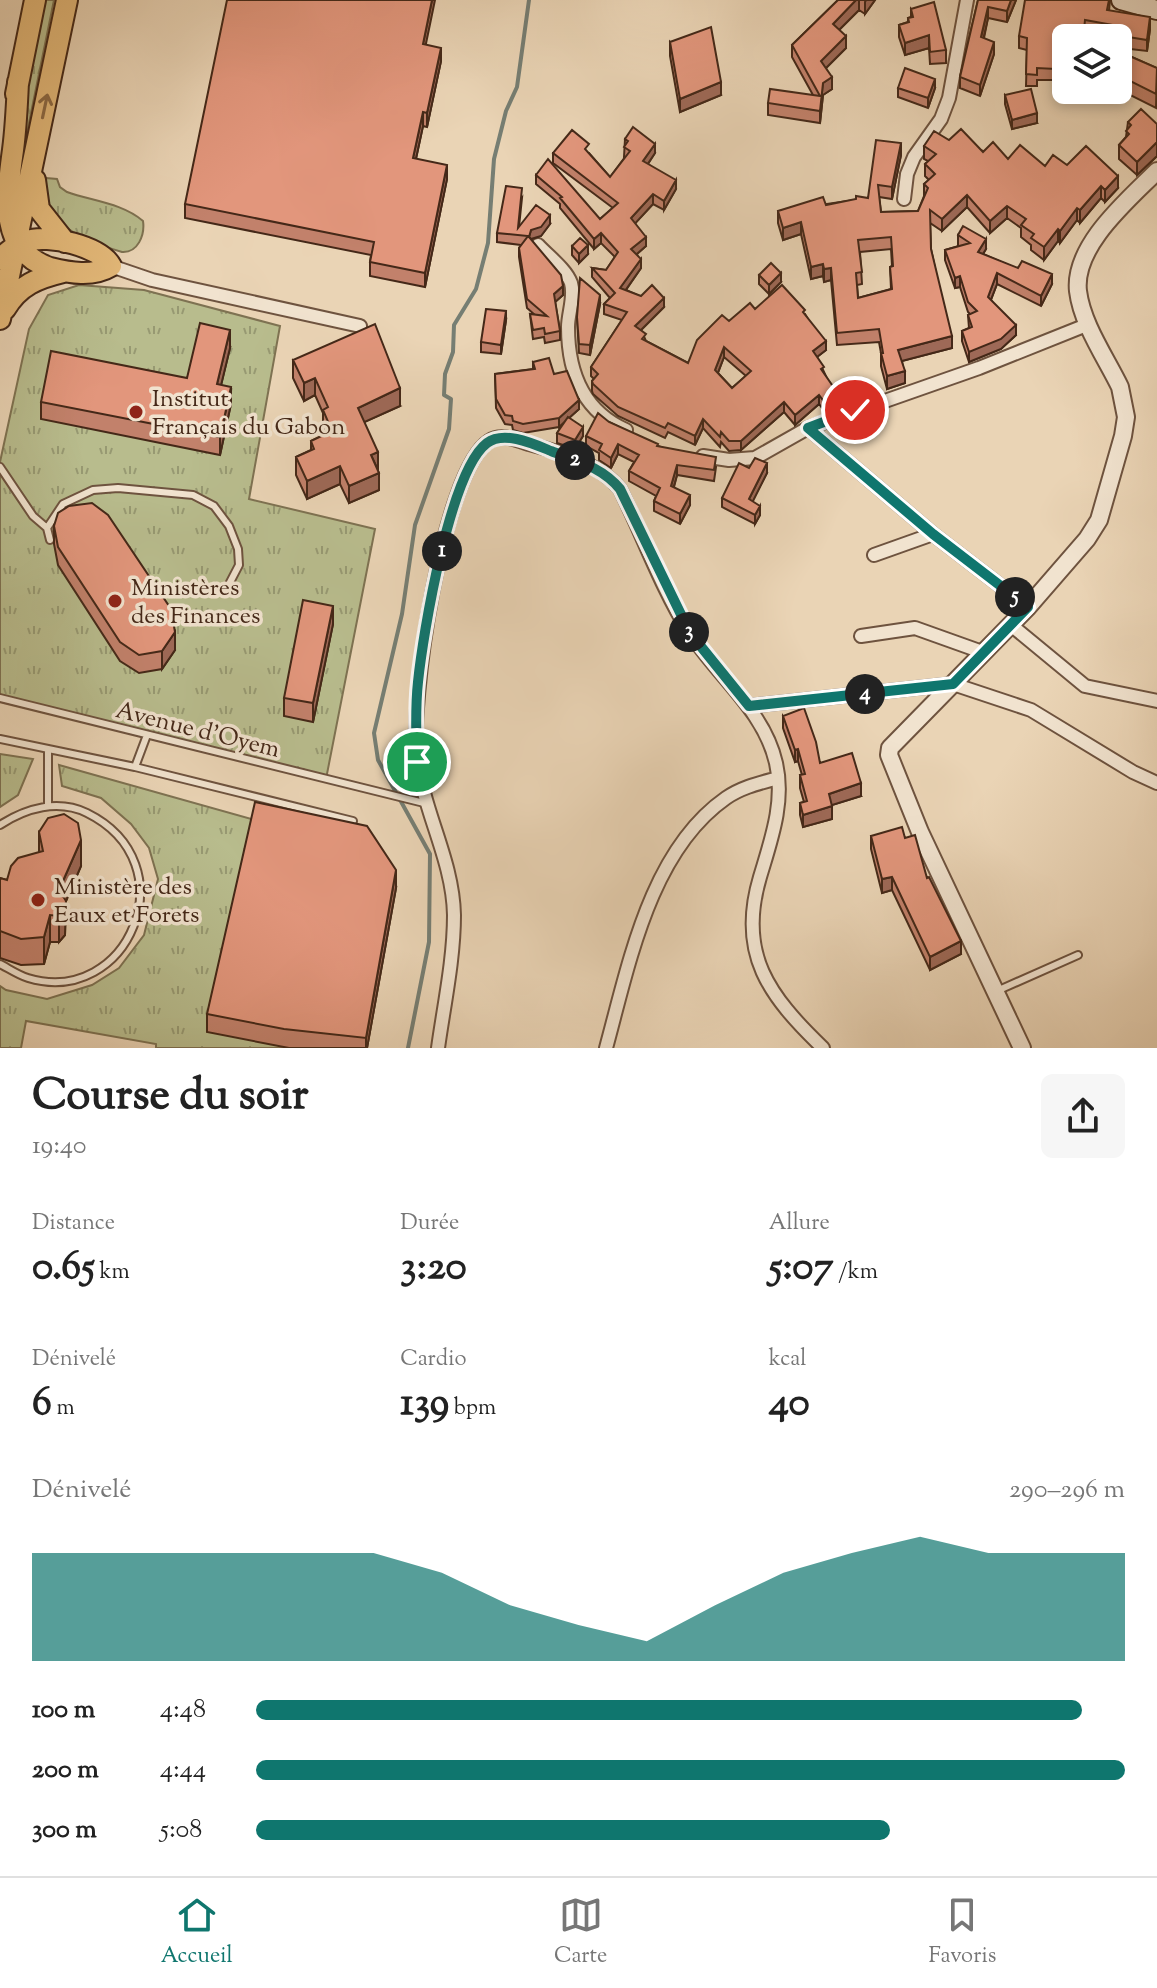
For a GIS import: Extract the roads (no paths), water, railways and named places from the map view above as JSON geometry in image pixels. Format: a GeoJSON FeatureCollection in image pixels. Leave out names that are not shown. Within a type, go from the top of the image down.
{"type":"FeatureCollection","features":[{"type":"Feature","properties":{"kind":"main road"},"geometry":{"type":"LineString","coordinates":[[0,165],[35,0]]}},
{"type":"Feature","properties":{"kind":"main road"},"geometry":{"type":"LineString","coordinates":[[7,253],[34,160],[67,0]]}},
{"type":"Feature","properties":{"kind":"main road"},"geometry":{"type":"LineString","coordinates":[[1121,0],[1157,10]]}},
{"type":"Feature","properties":{"kind":"main road"},"geometry":{"type":"LineString","coordinates":[[0,319],[8,238],[3,221],[15,133],[18,82]]}},
{"type":"Feature","properties":{"kind":"main road"},"geometry":{"type":"LineString","coordinates":[[34,160],[37,203],[47,223],[65,242]]}},
{"type":"Feature","properties":{"kind":"main road"},"geometry":{"type":"LineString","coordinates":[[31,240],[65,242],[98,252],[111,266],[94,273],[66,271],[7,253],[31,240]]}},
{"type":"Feature","properties":{"kind":"main road"},"geometry":{"type":"LineString","coordinates":[[0,319],[20,288],[40,278],[66,271]]}},
{"type":"Feature","properties":{"kind":"street"},"geometry":{"type":"LineString","coordinates":[[904,199],[907,174],[914,157],[941,119],[949,98],[967,0]]}},
{"type":"Feature","properties":{"kind":"street"},"geometry":{"type":"LineString","coordinates":[[1022,1048],[920,832],[889,755],[890,748],[1067,565],[1099,520],[1126,417],[1120,387],[1089,324],[1078,292],[1077,277],[1083,256],[1123,206],[1157,171]]}},
{"type":"Feature","properties":{"kind":"street"},"geometry":{"type":"LineString","coordinates":[[538,245],[570,280],[572,296],[568,326],[571,366],[580,391],[592,407],[613,424],[636,434]]}},
{"type":"Feature","properties":{"kind":"street"},"geometry":{"type":"LineString","coordinates":[[111,266],[152,280],[360,326]]}},
{"type":"Feature","properties":{"kind":"street"},"geometry":{"type":"LineString","coordinates":[[686,453],[729,460],[755,458],[808,428],[979,368],[1089,324]]}},
{"type":"Feature","properties":{"kind":"street"},"geometry":{"type":"LineString","coordinates":[[808,428],[933,534],[1028,607]]}},
{"type":"Feature","properties":{"kind":"street"},"geometry":{"type":"LineString","coordinates":[[438,1048],[454,913],[417,762],[416,712],[427,617],[457,499],[476,454],[489,441],[502,436],[543,448],[593,467],[610,477],[624,497],[690,633],[749,706],[771,747],[778,778],[778,808],[771,848],[754,904],[752,942],[765,975],[783,1007],[823,1048]]}},
{"type":"Feature","properties":{"kind":"street"},"geometry":{"type":"LineString","coordinates":[[874,555],[933,534]]}},
{"type":"Feature","properties":{"kind":"street"},"geometry":{"type":"LineString","coordinates":[[1011,625],[1085,686],[1157,701]]}},
{"type":"Feature","properties":{"kind":"street"},"geometry":{"type":"LineString","coordinates":[[861,636],[915,628],[985,653]]}},
{"type":"Feature","properties":{"kind":"street"},"geometry":{"type":"LineString","coordinates":[[749,706],[953,684],[1031,710],[1133,772],[1157,783]]}},
{"type":"Feature","properties":{"kind":"street"},"geometry":{"type":"LineString","coordinates":[[606,1048],[630,962],[657,885],[668,865],[703,818],[727,797],[749,786],[778,778]]}},
{"type":"Feature","properties":{"kind":"lane"},"geometry":{"type":"LineString","coordinates":[[0,467],[33,516],[47,528],[50,540]]}},
{"type":"Feature","properties":{"kind":"lane"},"geometry":{"type":"LineString","coordinates":[[0,482],[10,485]]}},
{"type":"Feature","properties":{"kind":"lane"},"geometry":{"type":"LineString","coordinates":[[47,528],[63,504],[93,490],[118,488],[193,495],[214,506],[229,526],[238,549],[239,565],[226,590]]}},
{"type":"Feature","properties":{"kind":"lane","name":"Avenue d'Oyem"},"geometry":{"type":"LineString","coordinates":[[0,698],[429,804]]}},
{"type":"Feature","properties":{"kind":"lane"},"geometry":{"type":"LineString","coordinates":[[135,767],[147,735]]}},
{"type":"Feature","properties":{"kind":"lane"},"geometry":{"type":"LineString","coordinates":[[0,739],[135,767],[353,821]]}},
{"type":"Feature","properties":{"kind":"lane"},"geometry":{"type":"LineString","coordinates":[[48,749],[48,806]]}},
{"type":"Feature","properties":{"kind":"lane"},"geometry":{"type":"LineString","coordinates":[[0,825],[19,813],[48,806],[79,809],[106,822],[127,845],[139,873],[141,903],[132,933],[114,957],[88,974],[58,981],[28,978],[0,964]]}},
{"type":"Feature","properties":{"kind":"lane"},"geometry":{"type":"LineString","coordinates":[[995,992],[1078,955]]}},
{"type":"Feature","properties":{"kind":"waterway"},"geometry":{"type":"LineString","coordinates":[[408,1048],[429,942],[430,854],[378,760],[374,733],[402,614],[415,525],[449,429],[451,399],[444,395],[445,374],[453,352],[454,325],[476,289],[488,243],[494,159],[506,111],[517,87],[529,0]]}},
{"type":"Feature","properties":{"kind":"place","name":"Institut Français du Gabon"},"geometry":{"type":"Point","coordinates":[136,412]}},
{"type":"Feature","properties":{"kind":"place","name":"Ministères des Finances"},"geometry":{"type":"Point","coordinates":[115,601]}},
{"type":"Feature","properties":{"kind":"place","name":"Ministère des Eaux et Forets"},"geometry":{"type":"Point","coordinates":[38,900]}}]}
